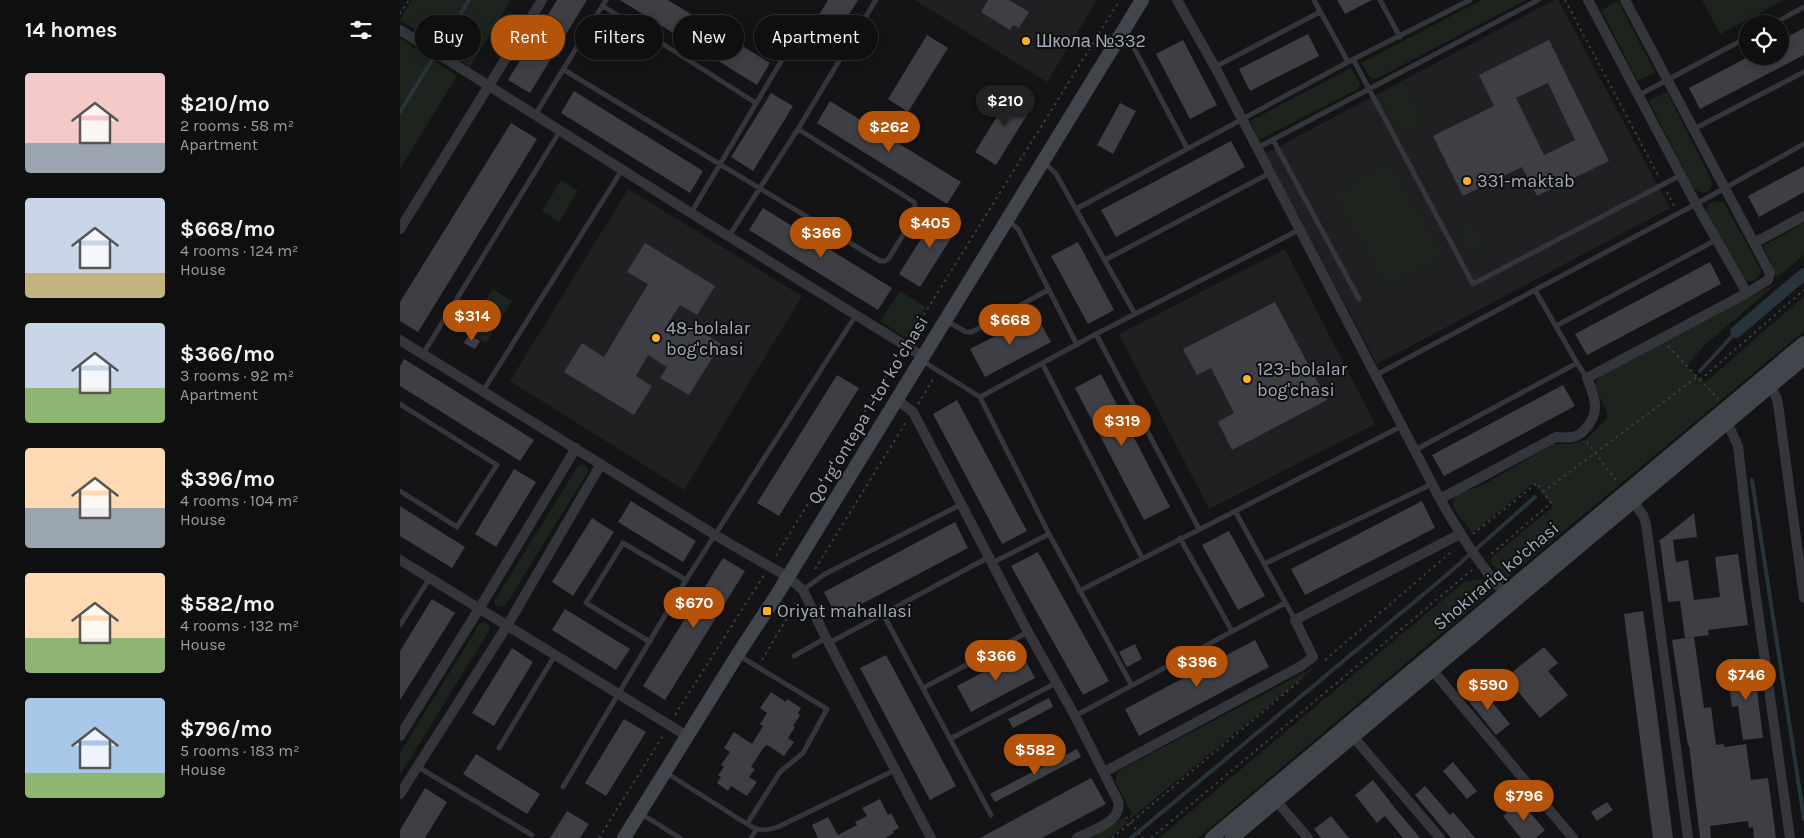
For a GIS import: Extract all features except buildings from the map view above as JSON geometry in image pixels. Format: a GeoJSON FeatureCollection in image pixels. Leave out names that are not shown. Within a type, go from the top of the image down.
{"type":"FeatureCollection","features":[{"type":"Feature","properties":{"kind":"main road","name":"Qoʻrgʻontepa 1-tor koʻchasi"},"geometry":{"type":"LineString","coordinates":[[624,838],[788,577],[1142,0]]}},
{"type":"Feature","properties":{"kind":"main road","name":"Shokirariq ko'chasi"},"geometry":{"type":"LineString","coordinates":[[1428,665],[1504,593],[1728,422],[1804,343]]}},
{"type":"Feature","properties":{"kind":"main road","name":"Shokirariq ko'chasi"},"geometry":{"type":"LineString","coordinates":[[1212,838],[1272,796],[1349,732],[1629,497],[1726,408],[1804,358]]}},
{"type":"Feature","properties":{"kind":"main road","name":"Shokirariq ko'chasi"},"geometry":{"type":"LineString","coordinates":[[1232,838],[1272,796]]}},
{"type":"Feature","properties":{"kind":"street"},"geometry":{"type":"LineString","coordinates":[[400,228],[542,0]]}},
{"type":"Feature","properties":{"kind":"street"},"geometry":{"type":"LineString","coordinates":[[1177,0],[1215,67],[1440,500],[1463,540],[1504,593]]}},
{"type":"Feature","properties":{"kind":"street"},"geometry":{"type":"LineString","coordinates":[[1589,0],[1696,204],[1747,293]]}},
{"type":"Feature","properties":{"kind":"street"},"geometry":{"type":"LineString","coordinates":[[1440,500],[1556,437],[1572,437],[1581,434],[1593,421],[1595,408],[1594,394],[1587,378],[1747,293],[1770,277],[1770,273],[1625,0]]}},
{"type":"Feature","properties":{"kind":"street"},"geometry":{"type":"LineString","coordinates":[[400,30],[905,345],[921,358]]}},
{"type":"Feature","properties":{"kind":"street"},"geometry":{"type":"LineString","coordinates":[[1754,243],[1804,216]]}},
{"type":"Feature","properties":{"kind":"street"},"geometry":{"type":"LineString","coordinates":[[400,340],[715,535],[788,577],[803,590],[929,837]]}},
{"type":"Feature","properties":{"kind":"street"},"geometry":{"type":"LineString","coordinates":[[1768,381],[1777,399],[1779,411],[1804,598]]}},
{"type":"Feature","properties":{"kind":"street"},"geometry":{"type":"LineString","coordinates":[[896,399],[913,412],[1118,800],[1119,805],[1115,818],[1077,838]]}},
{"type":"Feature","properties":{"kind":"street"},"geometry":{"type":"LineString","coordinates":[[1728,422],[1738,446],[1753,576],[1790,838]]}},
{"type":"Feature","properties":{"kind":"street"},"geometry":{"type":"LineString","coordinates":[[400,736],[576,448]]}},
{"type":"Feature","properties":{"kind":"street"},"geometry":{"type":"LineString","coordinates":[[400,794],[507,626],[601,464]]}},
{"type":"Feature","properties":{"kind":"street"},"geometry":{"type":"LineString","coordinates":[[1629,497],[1646,524],[1688,838]]}},
{"type":"Feature","properties":{"kind":"street"},"geometry":{"type":"LineString","coordinates":[[1104,772],[1301,666],[1316,662],[1295,620],[1463,540]]}},
{"type":"Feature","properties":{"kind":"street"},"geometry":{"type":"LineString","coordinates":[[400,560],[687,736]]}},
{"type":"Feature","properties":{"kind":"street"},"geometry":{"type":"LineString","coordinates":[[1428,665],[1574,838]]}},
{"type":"Feature","properties":{"kind":"street"},"geometry":{"type":"LineString","coordinates":[[1349,732],[1440,838]]}},
{"type":"Feature","properties":{"kind":"street"},"geometry":{"type":"LineString","coordinates":[[1272,796],[1308,838]]}},
{"type":"Feature","properties":{"kind":"lane"},"geometry":{"type":"LineString","coordinates":[[535,115],[606,0]]}},
{"type":"Feature","properties":{"kind":"lane"},"geometry":{"type":"LineString","coordinates":[[729,236],[798,129],[876,0]]}},
{"type":"Feature","properties":{"kind":"lane"},"geometry":{"type":"LineString","coordinates":[[1314,0],[1368,88],[1473,284],[1681,175]]}},
{"type":"Feature","properties":{"kind":"lane"},"geometry":{"type":"LineString","coordinates":[[1380,0],[1400,37]]}},
{"type":"Feature","properties":{"kind":"lane"},"geometry":{"type":"LineString","coordinates":[[1076,209],[1351,60],[1400,37],[1470,0]]}},
{"type":"Feature","properties":{"kind":"lane"},"geometry":{"type":"LineString","coordinates":[[1257,148],[1538,0]]}},
{"type":"Feature","properties":{"kind":"lane"},"geometry":{"type":"LineString","coordinates":[[602,6],[756,103]]}},
{"type":"Feature","properties":{"kind":"lane"},"geometry":{"type":"LineString","coordinates":[[1789,16],[1804,8]]}},
{"type":"Feature","properties":{"kind":"lane"},"geometry":{"type":"LineString","coordinates":[[1215,67],[1320,12]]}},
{"type":"Feature","properties":{"kind":"lane"},"geometry":{"type":"LineString","coordinates":[[1120,35],[1133,46],[1187,148]]}},
{"type":"Feature","properties":{"kind":"lane"},"geometry":{"type":"LineString","coordinates":[[1639,95],[1739,42]]}},
{"type":"Feature","properties":{"kind":"lane"},"geometry":{"type":"LineString","coordinates":[[691,213],[782,60]]}},
{"type":"Feature","properties":{"kind":"lane"},"geometry":{"type":"LineString","coordinates":[[564,70],[880,261],[885,261],[889,258],[913,219],[916,212],[914,202],[798,129]]}},
{"type":"Feature","properties":{"kind":"lane"},"geometry":{"type":"LineString","coordinates":[[1694,130],[1804,72]]}},
{"type":"Feature","properties":{"kind":"lane"},"geometry":{"type":"LineString","coordinates":[[423,355],[560,131]]}},
{"type":"Feature","properties":{"kind":"lane"},"geometry":{"type":"LineString","coordinates":[[1273,140],[1359,299]]}},
{"type":"Feature","properties":{"kind":"lane"},"geometry":{"type":"LineString","coordinates":[[1376,375],[1696,204],[1804,144]]}},
{"type":"Feature","properties":{"kind":"lane"},"geometry":{"type":"LineString","coordinates":[[1043,160],[1056,174],[1135,314]]}},
{"type":"Feature","properties":{"kind":"lane"},"geometry":{"type":"LineString","coordinates":[[483,391],[622,170]]}},
{"type":"Feature","properties":{"kind":"lane"},"geometry":{"type":"LineString","coordinates":[[1104,260],[1270,173]]}},
{"type":"Feature","properties":{"kind":"lane"},"geometry":{"type":"LineString","coordinates":[[1007,219],[1018,229],[1077,345]]}},
{"type":"Feature","properties":{"kind":"lane"},"geometry":{"type":"LineString","coordinates":[[980,397],[1096,334],[1299,230]]}},
{"type":"Feature","properties":{"kind":"lane"},"geometry":{"type":"LineString","coordinates":[[1556,326],[1717,240]]}},
{"type":"Feature","properties":{"kind":"lane"},"geometry":{"type":"LineString","coordinates":[[945,320],[966,332],[972,332],[1048,290]]}},
{"type":"Feature","properties":{"kind":"lane"},"geometry":{"type":"LineString","coordinates":[[1535,290],[1587,378]]}},
{"type":"Feature","properties":{"kind":"lane"},"geometry":{"type":"LineString","coordinates":[[563,787],[686,580],[856,315]]}},
{"type":"Feature","properties":{"kind":"lane"},"geometry":{"type":"LineString","coordinates":[[1096,334],[1199,528]]}},
{"type":"Feature","properties":{"kind":"lane"},"geometry":{"type":"LineString","coordinates":[[921,358],[980,397],[1049,534],[1131,684]]}},
{"type":"Feature","properties":{"kind":"lane"},"geometry":{"type":"LineString","coordinates":[[1042,363],[1142,558]]}},
{"type":"Feature","properties":{"kind":"lane"},"geometry":{"type":"LineString","coordinates":[[1415,450],[1577,363]]}},
{"type":"Feature","properties":{"kind":"lane"},"geometry":{"type":"LineString","coordinates":[[400,404],[497,465],[457,527],[400,491]]}},
{"type":"Feature","properties":{"kind":"lane"},"geometry":{"type":"LineString","coordinates":[[1079,591],[1199,528],[1402,426]]}},
{"type":"Feature","properties":{"kind":"lane"},"geometry":{"type":"LineString","coordinates":[[1264,564],[1432,484]]}},
{"type":"Feature","properties":{"kind":"lane"},"geometry":{"type":"LineString","coordinates":[[803,590],[825,574],[962,504]]}},
{"type":"Feature","properties":{"kind":"lane"},"geometry":{"type":"LineString","coordinates":[[1235,511],[1295,620]]}},
{"type":"Feature","properties":{"kind":"lane"},"geometry":{"type":"LineString","coordinates":[[794,656],[990,560],[1049,534]]}},
{"type":"Feature","properties":{"kind":"lane"},"geometry":{"type":"LineString","coordinates":[[1180,538],[1232,631]]}},
{"type":"Feature","properties":{"kind":"lane"},"geometry":{"type":"LineString","coordinates":[[650,642],[586,603],[622,543],[686,580]]}},
{"type":"Feature","properties":{"kind":"lane"},"geometry":{"type":"LineString","coordinates":[[400,625],[430,578]]}},
{"type":"Feature","properties":{"kind":"lane"},"geometry":{"type":"LineString","coordinates":[[1075,716],[1131,684],[1285,603]]}},
{"type":"Feature","properties":{"kind":"lane"},"geometry":{"type":"LineString","coordinates":[[883,614],[991,815]]}},
{"type":"Feature","properties":{"kind":"lane"},"geometry":{"type":"LineString","coordinates":[[923,688],[1028,632]]}},
{"type":"Feature","properties":{"kind":"lane"},"geometry":{"type":"LineString","coordinates":[[738,654],[827,709],[803,753],[780,772],[747,824]]}},
{"type":"Feature","properties":{"kind":"lane"},"geometry":{"type":"LineString","coordinates":[[499,748],[555,655]]}},
{"type":"Feature","properties":{"kind":"lane"},"geometry":{"type":"LineString","coordinates":[[950,740],[1056,683]]}},
{"type":"Feature","properties":{"kind":"lane"},"geometry":{"type":"LineString","coordinates":[[417,766],[532,835]]}},
{"type":"Feature","properties":{"kind":"lane"},"geometry":{"type":"LineString","coordinates":[[665,772],[756,830],[768,831],[895,770]]}},
{"type":"Feature","properties":{"kind":"lane"},"geometry":{"type":"LineString","coordinates":[[640,812],[680,838]]}},
{"type":"Feature","properties":{"kind":"lane"},"geometry":{"type":"LineString","coordinates":[[751,838],[756,830]]}},
{"type":"Feature","properties":{"kind":"path"},"geometry":{"type":"LineString","coordinates":[[400,14],[409,0]]}},
{"type":"Feature","properties":{"kind":"path"},"geometry":{"type":"LineString","coordinates":[[599,838],[761,581],[905,345],[1120,0]]}},
{"type":"Feature","properties":{"kind":"path"},"geometry":{"type":"LineString","coordinates":[[1565,0],[1678,213]]}},
{"type":"Feature","properties":{"kind":"path"},"geometry":{"type":"LineString","coordinates":[[1700,380],[1804,290]]}},
{"type":"Feature","properties":{"kind":"path"},"geometry":{"type":"LineString","coordinates":[[1661,339],[1726,408]]}},
{"type":"Feature","properties":{"kind":"path"},"geometry":{"type":"LineString","coordinates":[[758,666],[935,377]]}},
{"type":"Feature","properties":{"kind":"path"},"geometry":{"type":"LineString","coordinates":[[1544,492],[1697,377]]}},
{"type":"Feature","properties":{"kind":"path"},"geometry":{"type":"LineString","coordinates":[[1581,434],[1629,497]]}},
{"type":"Feature","properties":{"kind":"path"},"geometry":{"type":"LineString","coordinates":[[1112,838],[1316,662],[1463,540],[1537,483],[1551,503],[1478,561],[1152,838]]}},
{"type":"Feature","properties":{"kind":"path"},"geometry":{"type":"LineString","coordinates":[[761,581],[765,584]]}},
{"type":"Feature","properties":{"kind":"path"},"geometry":{"type":"LineString","coordinates":[[1136,827],[1143,838]]}},
{"type":"Feature","properties":{"kind":"shaded area"},"geometry":{"type":"Polygon","coordinates":[[[412,0],[511,0],[502,15],[491,15],[491,33],[481,49],[481,15],[415,15],[415,30],[400,20],[412,0]]]}},
{"type":"Feature","properties":{"kind":"shaded area","name":"Школа №332"},"geometry":{"type":"Polygon","coordinates":[[[915,0],[1097,0],[1047,82],[915,0]]]}},
{"type":"Feature","properties":{"kind":"shaded area"},"geometry":{"type":"Polygon","coordinates":[[[1482,0],[1526,0],[1378,78],[1373,79],[1369,76],[1361,63],[1482,0]]]}},
{"type":"Feature","properties":{"kind":"shaded area","name":"331-maktab"},"geometry":{"type":"Polygon","coordinates":[[[1554,0],[1558,0],[1670,208],[1377,364],[1265,154],[1554,0]]]}},
{"type":"Feature","properties":{"kind":"shaded area"},"geometry":{"type":"Polygon","coordinates":[[[1702,0],[1784,0],[1756,15],[1739,15],[1739,24],[1720,34],[1702,0]]]}},
{"type":"Feature","properties":{"kind":"shaded area"},"geometry":{"type":"Polygon","coordinates":[[[1618,1],[1655,72],[1638,81],[1601,10],[1618,1]]]}},
{"type":"Feature","properties":{"kind":"shaded area"},"geometry":{"type":"Polygon","coordinates":[[[400,38],[415,48],[415,60],[433,60],[457,76],[400,169],[400,38]]]}},
{"type":"Feature","properties":{"kind":"shaded area"},"geometry":{"type":"Polygon","coordinates":[[[460,60],[474,60],[470,67],[460,60]]]}},
{"type":"Feature","properties":{"kind":"shaded area"},"geometry":{"type":"Polygon","coordinates":[[[1351,68],[1360,84],[1358,89],[1259,140],[1250,121],[1351,68]]]}},
{"type":"Feature","properties":{"kind":"shaded area"},"geometry":{"type":"Polygon","coordinates":[[[1403,82],[1424,123],[1403,134],[1381,94],[1403,82]]]}},
{"type":"Feature","properties":{"kind":"shaded area"},"geometry":{"type":"Polygon","coordinates":[[[1667,92],[1711,179],[1712,186],[1707,192],[1699,192],[1693,188],[1649,101],[1667,92]]]}},
{"type":"Feature","properties":{"kind":"shaded area"},"geometry":{"type":"Polygon","coordinates":[[[1392,164],[1442,257],[1385,286],[1336,193],[1392,164]]]}},
{"type":"Feature","properties":{"kind":"shaded area"},"geometry":{"type":"Polygon","coordinates":[[[561,180],[578,191],[559,222],[542,211],[561,180]]]}},
{"type":"Feature","properties":{"kind":"shaded area","name":"48-bolalar bog'chasi"},"geometry":{"type":"Polygon","coordinates":[[[628,189],[802,296],[684,490],[510,381],[628,189]]]}},
{"type":"Feature","properties":{"kind":"shaded area"},"geometry":{"type":"Polygon","coordinates":[[[1717,201],[1724,203],[1761,270],[1755,280],[1743,280],[1706,212],[1709,204],[1717,201]]]}},
{"type":"Feature","properties":{"kind":"shaded area"},"geometry":{"type":"Polygon","coordinates":[[[1471,220],[1485,248],[1472,255],[1457,226],[1471,220]]]}},
{"type":"Feature","properties":{"kind":"shaded area"},"geometry":{"type":"Polygon","coordinates":[[[1804,223],[1804,255],[1777,277],[1763,246],[1804,223]]]}},
{"type":"Feature","properties":{"kind":"shaded area","name":"123-bolalar bog'chasi"},"geometry":{"type":"Polygon","coordinates":[[[1285,249],[1375,424],[1209,509],[1119,334],[1285,249]]]}},
{"type":"Feature","properties":{"kind":"shaded area"},"geometry":{"type":"Polygon","coordinates":[[[1777,283],[1704,346],[1686,367],[1705,383],[1804,296],[1804,331],[1506,579],[1491,563],[1491,558],[1553,507],[1534,483],[1472,533],[1457,513],[1452,501],[1460,493],[1481,486],[1554,444],[1572,444],[1587,439],[1607,418],[1604,405],[1594,384],[1599,377],[1777,283]]]}},
{"type":"Feature","properties":{"kind":"shaded area"},"geometry":{"type":"Polygon","coordinates":[[[493,289],[512,301],[486,343],[466,331],[493,289]]]}},
{"type":"Feature","properties":{"kind":"shaded area"},"geometry":{"type":"Polygon","coordinates":[[[900,291],[926,307],[906,338],[880,321],[900,291]]]}},
{"type":"Feature","properties":{"kind":"shaded area"},"geometry":{"type":"Polygon","coordinates":[[[581,464],[586,466],[588,472],[505,606],[497,606],[495,600],[581,464]]]}},
{"type":"Feature","properties":{"kind":"shaded area"},"geometry":{"type":"Polygon","coordinates":[[[1484,579],[1493,590],[1198,838],[1159,838],[1464,582],[1484,579]]]}},
{"type":"Feature","properties":{"kind":"shaded area"},"geometry":{"type":"Polygon","coordinates":[[[484,622],[489,625],[490,629],[400,775],[400,753],[480,623],[484,622]]]}},
{"type":"Feature","properties":{"kind":"shaded area"},"geometry":{"type":"Polygon","coordinates":[[[1311,669],[1130,819],[1129,817],[1132,813],[1115,781],[1117,773],[1311,669]]]}},
{"type":"Feature","properties":{"kind":"shaded area"},"geometry":{"type":"Polygon","coordinates":[[[1124,818],[1127,823],[1109,838],[1087,838],[1124,818]]]}},
{"type":"Feature","properties":{"kind":"waterway"},"geometry":{"type":"LineString","coordinates":[[400,112],[469,0]]}},
{"type":"Feature","properties":{"kind":"waterway"},"geometry":{"type":"LineString","coordinates":[[1736,332],[1804,274]]}},
{"type":"Feature","properties":{"kind":"waterway"},"geometry":{"type":"LineString","coordinates":[[1700,371],[1736,332]]}},
{"type":"Feature","properties":{"kind":"waterway"},"geometry":{"type":"LineString","coordinates":[[1752,480],[1804,819]]}},
{"type":"Feature","properties":{"kind":"waterway"},"geometry":{"type":"LineString","coordinates":[[1131,838],[1449,573],[1535,497]]}},
{"type":"Feature","properties":{"kind":"place","name":"Школа №332"},"geometry":{"type":"Point","coordinates":[1026,41]}},
{"type":"Feature","properties":{"kind":"place","name":"331-maktab"},"geometry":{"type":"Point","coordinates":[1467,181]}},
{"type":"Feature","properties":{"kind":"place","name":"48-bolalar bog'chasi"},"geometry":{"type":"Point","coordinates":[656,338]}},
{"type":"Feature","properties":{"kind":"place","name":"123-bolalar bog'chasi"},"geometry":{"type":"Point","coordinates":[1247,379]}},
{"type":"Feature","properties":{"kind":"place","name":"Oriyat mahallasi"},"geometry":{"type":"Point","coordinates":[767,611]}}]}
